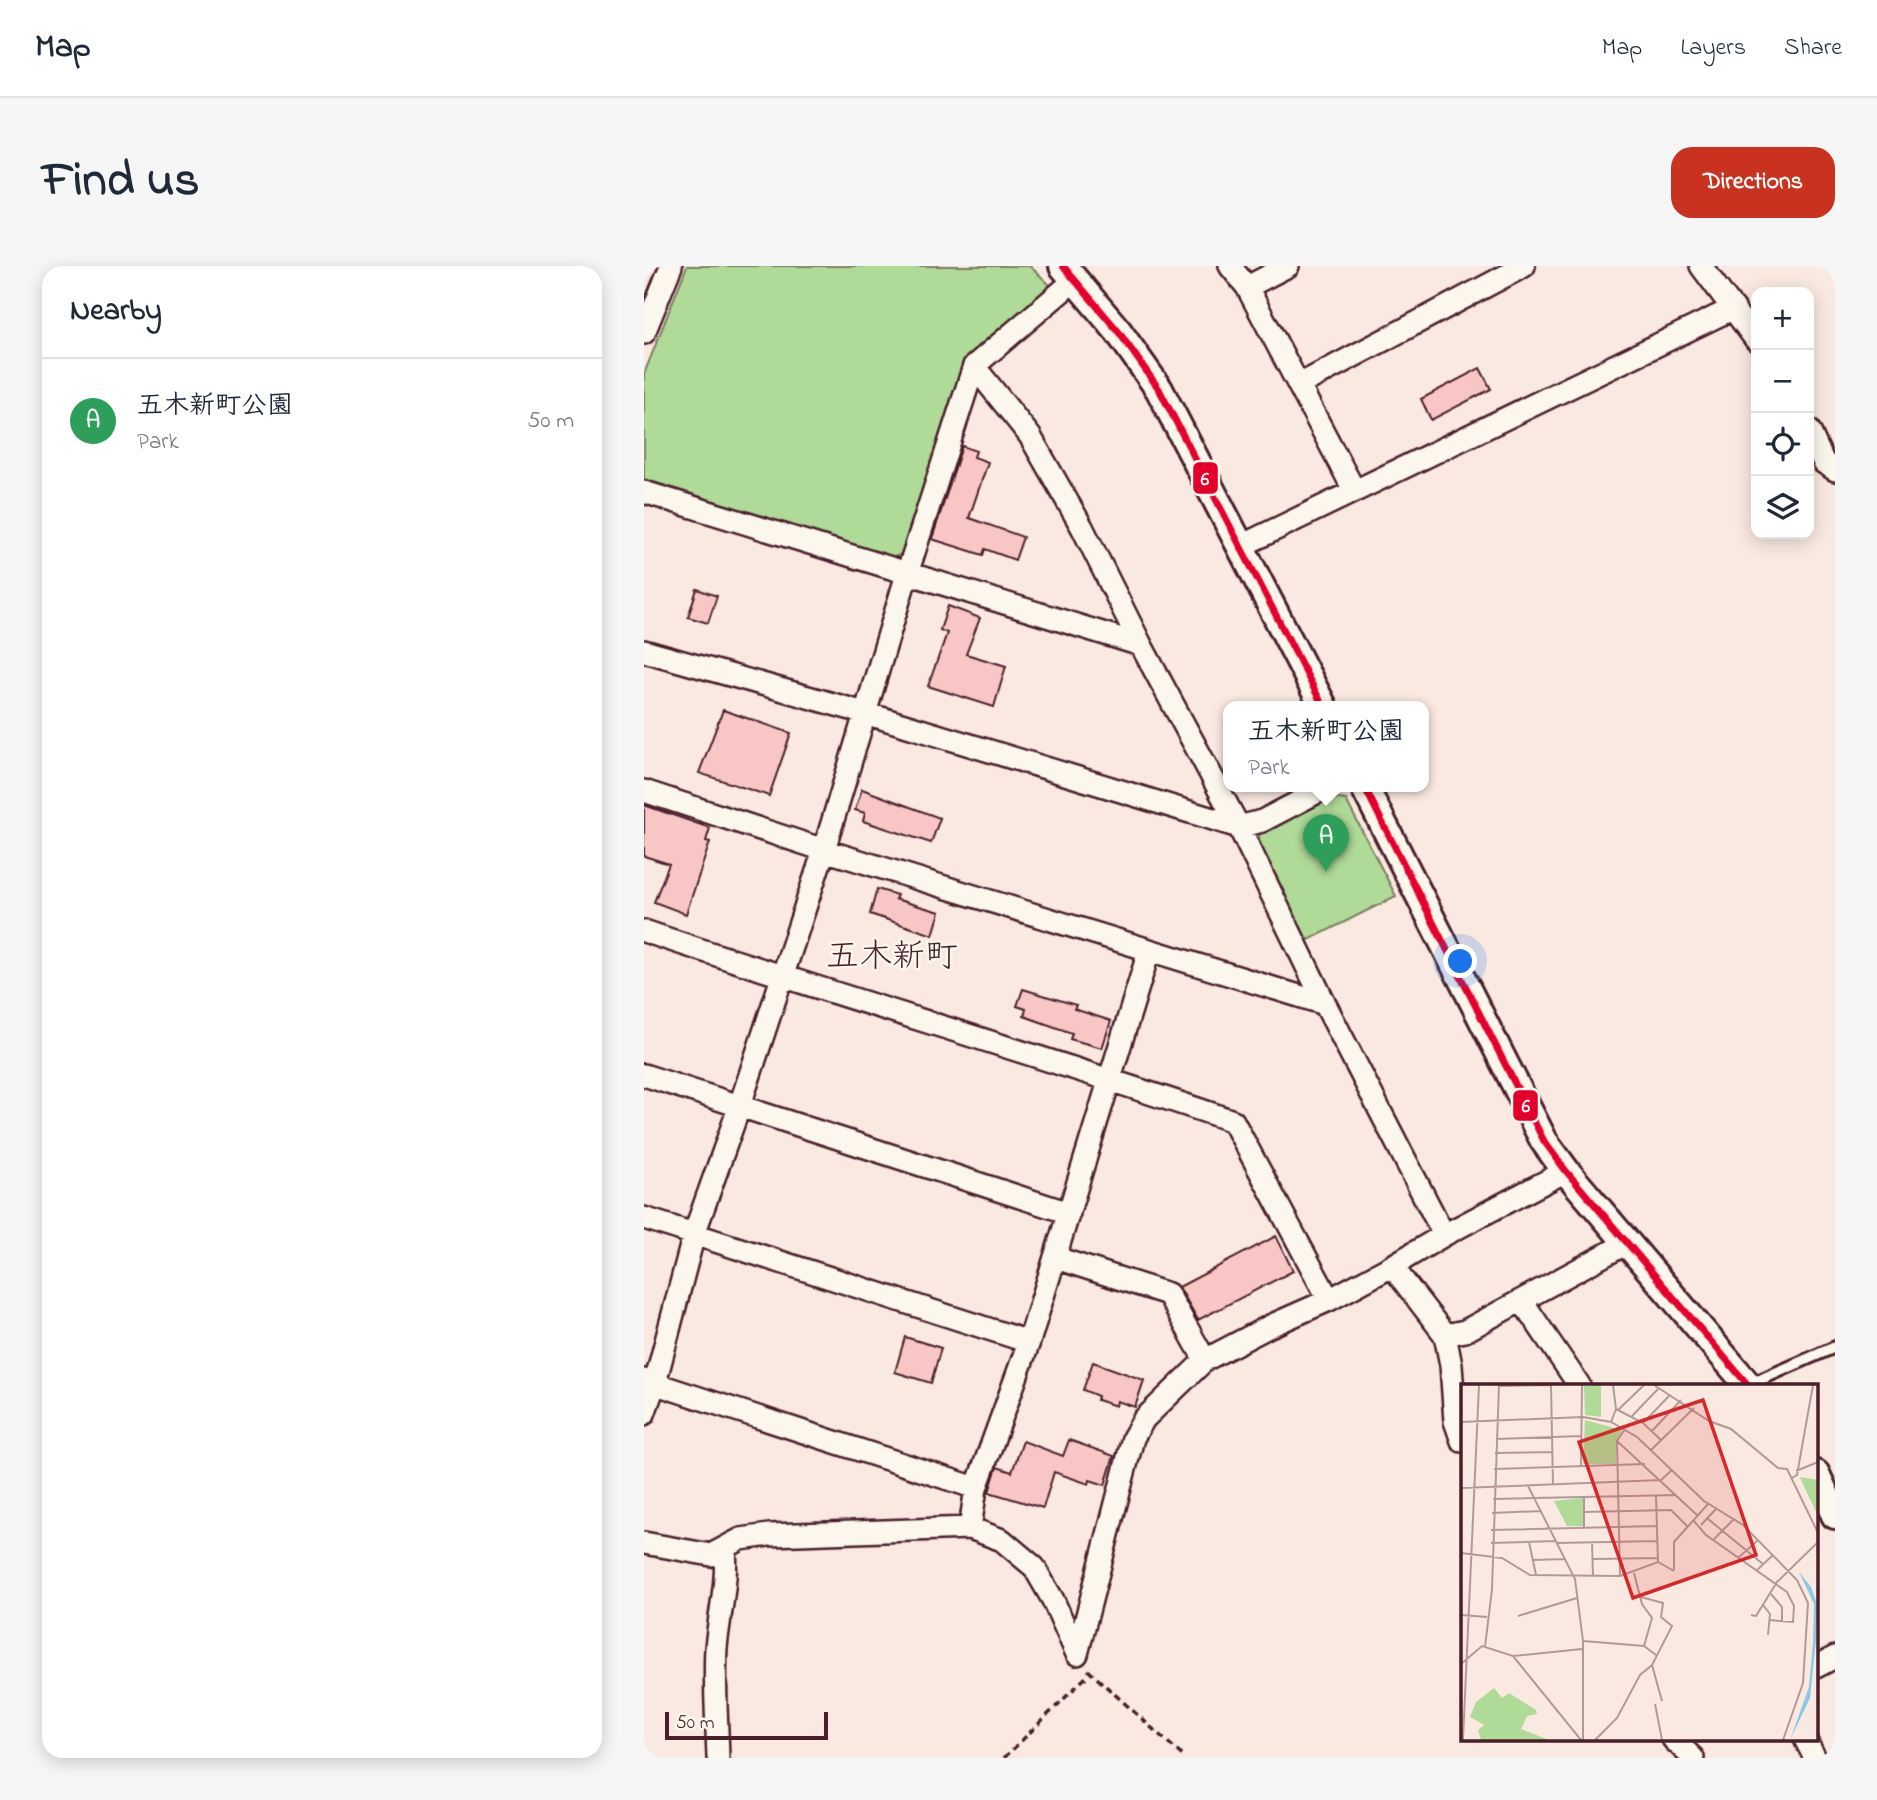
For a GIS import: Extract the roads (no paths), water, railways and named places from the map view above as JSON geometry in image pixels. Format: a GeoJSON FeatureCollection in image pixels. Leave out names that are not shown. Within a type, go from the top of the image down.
{"type":"FeatureCollection","features":[{"type":"Feature","properties":{"kind":"street"},"geometry":{"type":"LineString","coordinates":[[644,333],[671,266]]}},
{"type":"Feature","properties":{"kind":"street"},"geometry":{"type":"LineString","coordinates":[[1230,266],[1247,287],[1354,490]]}},
{"type":"Feature","properties":{"kind":"street"},"geometry":{"type":"LineString","coordinates":[[1247,287],[1289,266]]}},
{"type":"Feature","properties":{"kind":"street"},"geometry":{"type":"LineString","coordinates":[[1299,385],[1524,266]]}},
{"type":"Feature","properties":{"kind":"street"},"geometry":{"type":"LineString","coordinates":[[1702,266],[1751,333]]}},
{"type":"Feature","properties":{"kind":"street"},"geometry":{"type":"LineString","coordinates":[[644,1414],[649,1382],[694,1234],[740,1105],[824,850],[907,575],[974,366],[1070,272],[1159,389],[1320,701]]}},
{"type":"Feature","properties":{"kind":"street"},"geometry":{"type":"LineString","coordinates":[[1241,546],[1734,308]]}},
{"type":"Feature","properties":{"kind":"street"},"geometry":{"type":"LineString","coordinates":[[974,366],[1030,436],[1082,527],[1141,645],[1239,827],[1325,1004],[1444,1235]]}},
{"type":"Feature","properties":{"kind":"street"},"geometry":{"type":"LineString","coordinates":[[1814,441],[1824,463],[1835,470]]}},
{"type":"Feature","properties":{"kind":"street"},"geometry":{"type":"LineString","coordinates":[[644,492],[1141,645]]}},
{"type":"Feature","properties":{"kind":"street"},"geometry":{"type":"LineString","coordinates":[[644,651],[865,713],[1239,827],[1262,821],[1317,792]]}},
{"type":"Feature","properties":{"kind":"street"},"geometry":{"type":"LineString","coordinates":[[644,791],[824,850],[1325,1004]]}},
{"type":"Feature","properties":{"kind":"street"},"geometry":{"type":"LineString","coordinates":[[1367,792],[1544,1141],[1566,1171],[1747,1384]]}},
{"type":"Feature","properties":{"kind":"street"},"geometry":{"type":"LineString","coordinates":[[644,931],[782,978],[1110,1079],[1233,1121],[1329,1300]]}},
{"type":"Feature","properties":{"kind":"street"},"geometry":{"type":"LineString","coordinates":[[970,1528],[976,1488],[1030,1342],[1149,951]]}},
{"type":"Feature","properties":{"kind":"street"},"geometry":{"type":"LineString","coordinates":[[644,1075],[1069,1213]]}},
{"type":"Feature","properties":{"kind":"street"},"geometry":{"type":"LineString","coordinates":[[644,1544],[711,1555],[741,1539],[769,1535],[970,1528],[1002,1541],[1034,1567],[1054,1600],[1077,1654],[1133,1438],[1144,1419],[1205,1360],[1270,1326],[1329,1300],[1444,1235],[1566,1171]]}},
{"type":"Feature","properties":{"kind":"street"},"geometry":{"type":"LineString","coordinates":[[644,1218],[1030,1342]]}},
{"type":"Feature","properties":{"kind":"street"},"geometry":{"type":"LineString","coordinates":[[1445,1335],[1465,1331],[1627,1243]]}},
{"type":"Feature","properties":{"kind":"street"},"geometry":{"type":"LineString","coordinates":[[1056,1258],[1168,1294],[1205,1360]]}},
{"type":"Feature","properties":{"kind":"street"},"geometry":{"type":"LineString","coordinates":[[1392,1266],[1445,1335],[1451,1365],[1455,1420],[1461,1438]]}},
{"type":"Feature","properties":{"kind":"street"},"geometry":{"type":"LineString","coordinates":[[1522,1301],[1578,1384]]}},
{"type":"Feature","properties":{"kind":"street"},"geometry":{"type":"LineString","coordinates":[[649,1382],[976,1488]]}},
{"type":"Feature","properties":{"kind":"street"},"geometry":{"type":"LineString","coordinates":[[1818,1478],[1835,1515]]}},
{"type":"Feature","properties":{"kind":"street"},"geometry":{"type":"LineString","coordinates":[[718,1758],[716,1653],[719,1612],[727,1571],[725,1549]]}},
{"type":"Feature","properties":{"kind":"street"},"geometry":{"type":"LineString","coordinates":[[1818,1666],[1835,1657]]}},
{"type":"Feature","properties":{"kind":"street"},"geometry":{"type":"LineString","coordinates":[[1675,1741],[1693,1758]]}},
{"type":"Feature","properties":{"kind":"street"},"geometry":{"type":"LineString","coordinates":[[1806,1741],[1815,1758]]}},
{"type":"Feature","properties":{"kind":"lane"},"geometry":{"type":"LineString","coordinates":[[1750,1384],[1835,1347]]}},
{"type":"Feature","properties":{"kind":"place","name":"五木新町公園"},"geometry":{"type":"Point","coordinates":[1326,872]}},
{"type":"Feature","properties":{"kind":"district","name":"五木新町"},"geometry":{"type":"Point","coordinates":[892,958]}}]}
